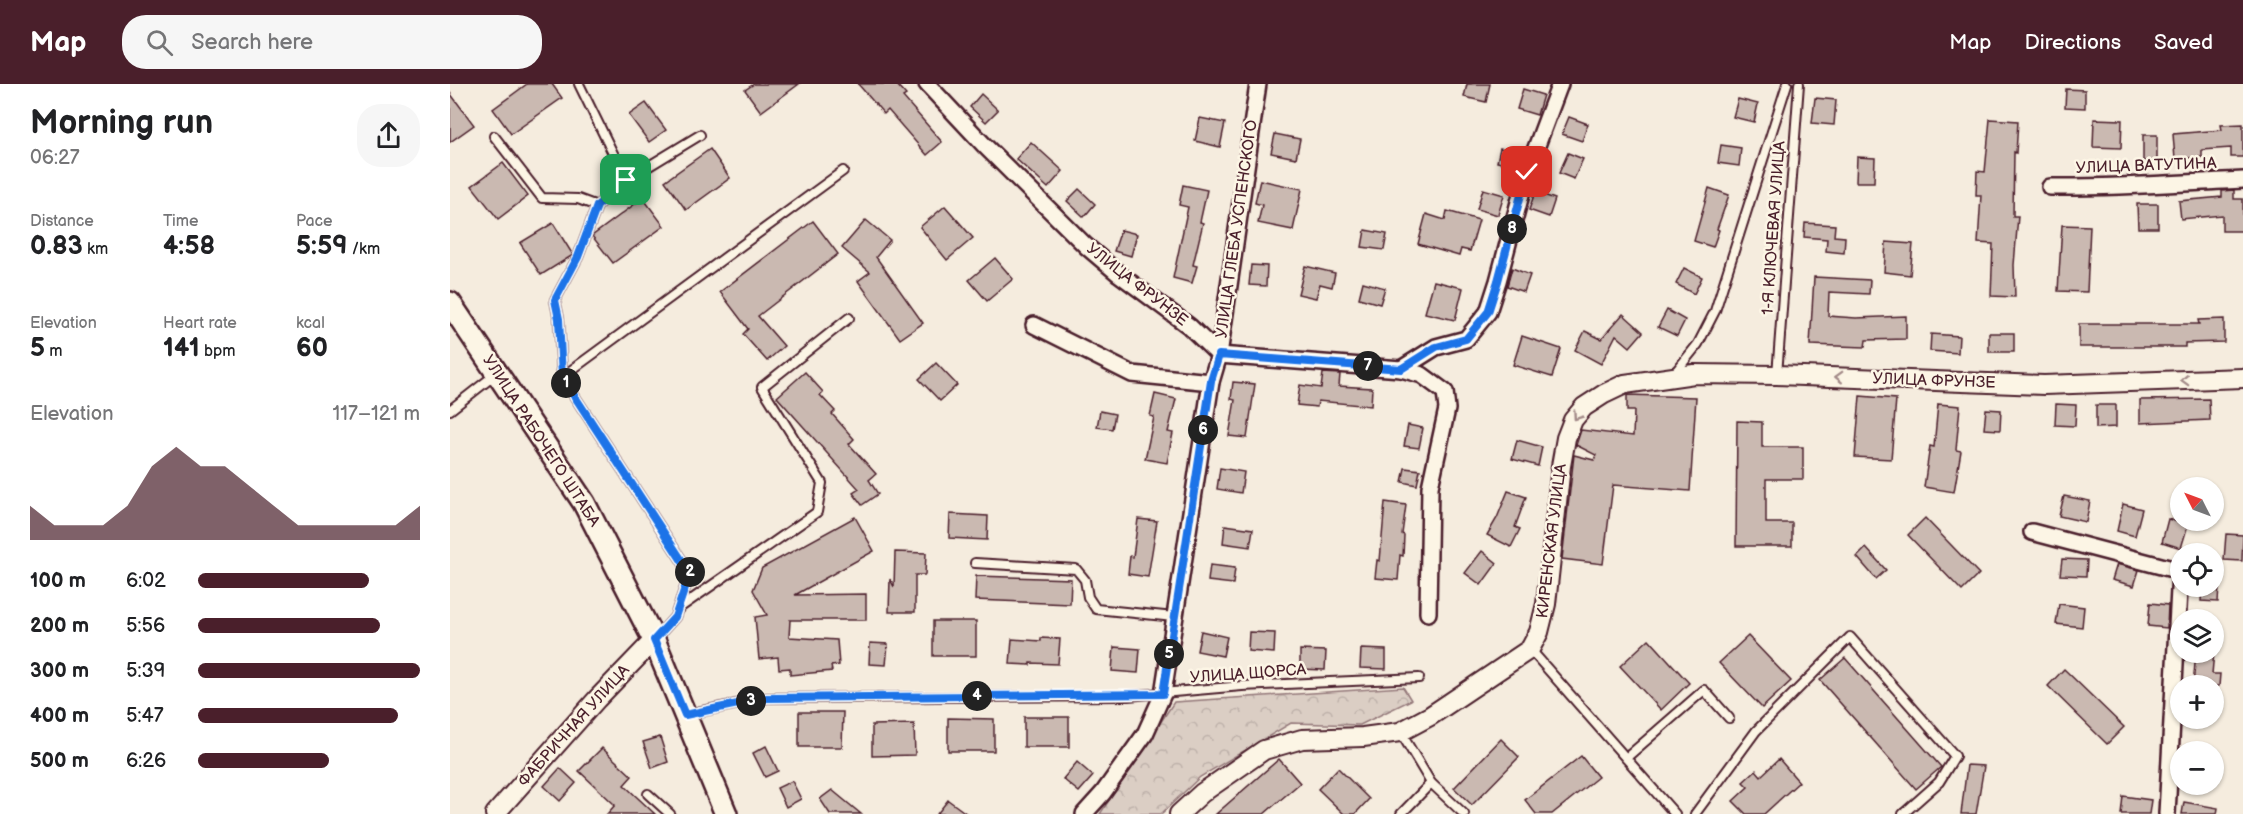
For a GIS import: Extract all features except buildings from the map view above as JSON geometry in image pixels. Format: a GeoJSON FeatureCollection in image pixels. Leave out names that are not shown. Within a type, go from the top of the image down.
{"type":"FeatureCollection","features":[{"type":"Feature","properties":{"kind":"main road","name":"УЛИЦА РАБОЧЕГО ШТАБА"},"geometry":{"type":"LineString","coordinates":[[450,303],[584,503],[654,640],[722,812]]}},
{"type":"Feature","properties":{"kind":"street","name":"УЛИЦА ФРУНЗЕ"},"geometry":{"type":"LineString","coordinates":[[927,84],[985,146],[1086,246],[1119,274],[1189,326],[1219,355]]}},
{"type":"Feature","properties":{"kind":"street","name":"УЛИЦА ГЛЕБА УСПЕНСКОГО"},"geometry":{"type":"LineString","coordinates":[[1084,814],[1145,734],[1163,694],[1211,381],[1219,355],[1258,84]]}},
{"type":"Feature","properties":{"kind":"street"},"geometry":{"type":"LineString","coordinates":[[1401,369],[1436,347],[1466,339],[1488,312],[1527,172],[1560,84]]}},
{"type":"Feature","properties":{"kind":"street","name":"УЛИЦА ВАТУТИНА"},"geometry":{"type":"LineString","coordinates":[[2050,187],[2114,188],[2243,180]]}},
{"type":"Feature","properties":{"kind":"street"},"geometry":{"type":"LineString","coordinates":[[1035,325],[1132,374],[1211,381]]}},
{"type":"Feature","properties":{"kind":"street"},"geometry":{"type":"LineString","coordinates":[[1219,355],[1401,369],[1422,375],[1445,392],[1447,409],[1430,487],[1428,613]]}},
{"type":"Feature","properties":{"kind":"street","name":"УЛИЦА ФРУНЗЕ"},"geometry":{"type":"LineString","coordinates":[[1625,384],[1694,374],[1777,375],[2044,386],[2243,378]]}},
{"type":"Feature","properties":{"kind":"street","name":"КИРЕНСКАЯ УЛИЦА"},"geometry":{"type":"LineString","coordinates":[[1530,649],[1539,632],[1546,604],[1566,438],[1573,420],[1584,407],[1625,384]]}},
{"type":"Feature","properties":{"kind":"street"},"geometry":{"type":"LineString","coordinates":[[2032,532],[2180,571],[2167,814]]}},
{"type":"Feature","properties":{"kind":"street","name":"ФАБРИЧНАЯ УЛИЦА"},"geometry":{"type":"LineString","coordinates":[[495,814],[597,699],[654,640]]}},
{"type":"Feature","properties":{"kind":"street"},"geometry":{"type":"LineString","coordinates":[[1179,814],[1202,793],[1264,750],[1302,739],[1363,737],[1400,732],[1430,716],[1530,649]]}},
{"type":"Feature","properties":{"kind":"lane"},"geometry":{"type":"LineString","coordinates":[[579,84],[626,180]]}},
{"type":"Feature","properties":{"kind":"lane"},"geometry":{"type":"LineString","coordinates":[[1671,377],[1698,344],[1715,310],[1787,84]]}},
{"type":"Feature","properties":{"kind":"lane","name":"1-Я КЛЮЧЕВАЯ УЛИЦА"},"geometry":{"type":"LineString","coordinates":[[1777,375],[1799,84]]}},
{"type":"Feature","properties":{"kind":"lane"},"geometry":{"type":"LineString","coordinates":[[654,640],[668,627],[677,610],[690,573],[562,377],[559,319],[555,300],[578,257],[597,206],[626,180],[700,135]]}},
{"type":"Feature","properties":{"kind":"lane"},"geometry":{"type":"LineString","coordinates":[[494,136],[542,198],[578,199],[597,206]]}},
{"type":"Feature","properties":{"kind":"lane"},"geometry":{"type":"LineString","coordinates":[[562,377],[843,171]]}},
{"type":"Feature","properties":{"kind":"lane"},"geometry":{"type":"LineString","coordinates":[[677,610],[818,512],[822,483],[762,387],[849,318]]}},
{"type":"Feature","properties":{"kind":"lane"},"geometry":{"type":"LineString","coordinates":[[450,410],[497,373]]}},
{"type":"Feature","properties":{"kind":"lane"},"geometry":{"type":"LineString","coordinates":[[975,563],[1076,569],[1085,580],[1088,597],[1096,609],[1174,617]]}},
{"type":"Feature","properties":{"kind":"lane"},"geometry":{"type":"LineString","coordinates":[[1695,814],[1756,731],[1850,637],[1955,756],[1939,782],[1903,814]]}},
{"type":"Feature","properties":{"kind":"lane"},"geometry":{"type":"LineString","coordinates":[[1530,649],[1675,814]]}},
{"type":"Feature","properties":{"kind":"lane","name":"УЛИЦА ЩОРСА"},"geometry":{"type":"LineString","coordinates":[[685,715],[767,698],[1163,694],[1242,686],[1419,678]]}},
{"type":"Feature","properties":{"kind":"lane"},"geometry":{"type":"LineString","coordinates":[[1626,758],[1704,690],[1729,718]]}},
{"type":"Feature","properties":{"kind":"lane"},"geometry":{"type":"LineString","coordinates":[[1400,732],[1431,783],[1464,814]]}},
{"type":"Feature","properties":{"kind":"lane"},"geometry":{"type":"LineString","coordinates":[[1401,814],[1431,783]]}},
{"type":"Feature","properties":{"kind":"lane"},"geometry":{"type":"LineString","coordinates":[[648,794],[670,814]]}},
{"type":"Feature","properties":{"kind":"green space"},"geometry":{"type":"Polygon","coordinates":[[[1403,687],[1411,700],[1360,725],[1291,723],[1200,777],[1161,814],[1100,814],[1174,702],[1403,687]]]}},
{"type":"Feature","properties":{"kind":"route"},"geometry":{"type":"LineString","coordinates":[[626,180],[597,206],[578,257],[555,300],[559,319],[562,377],[690,573],[675,617],[654,640],[685,715],[767,698],[1163,694],[1211,381],[1219,355],[1401,369],[1436,347],[1466,339],[1488,312],[1527,172]]}}]}
